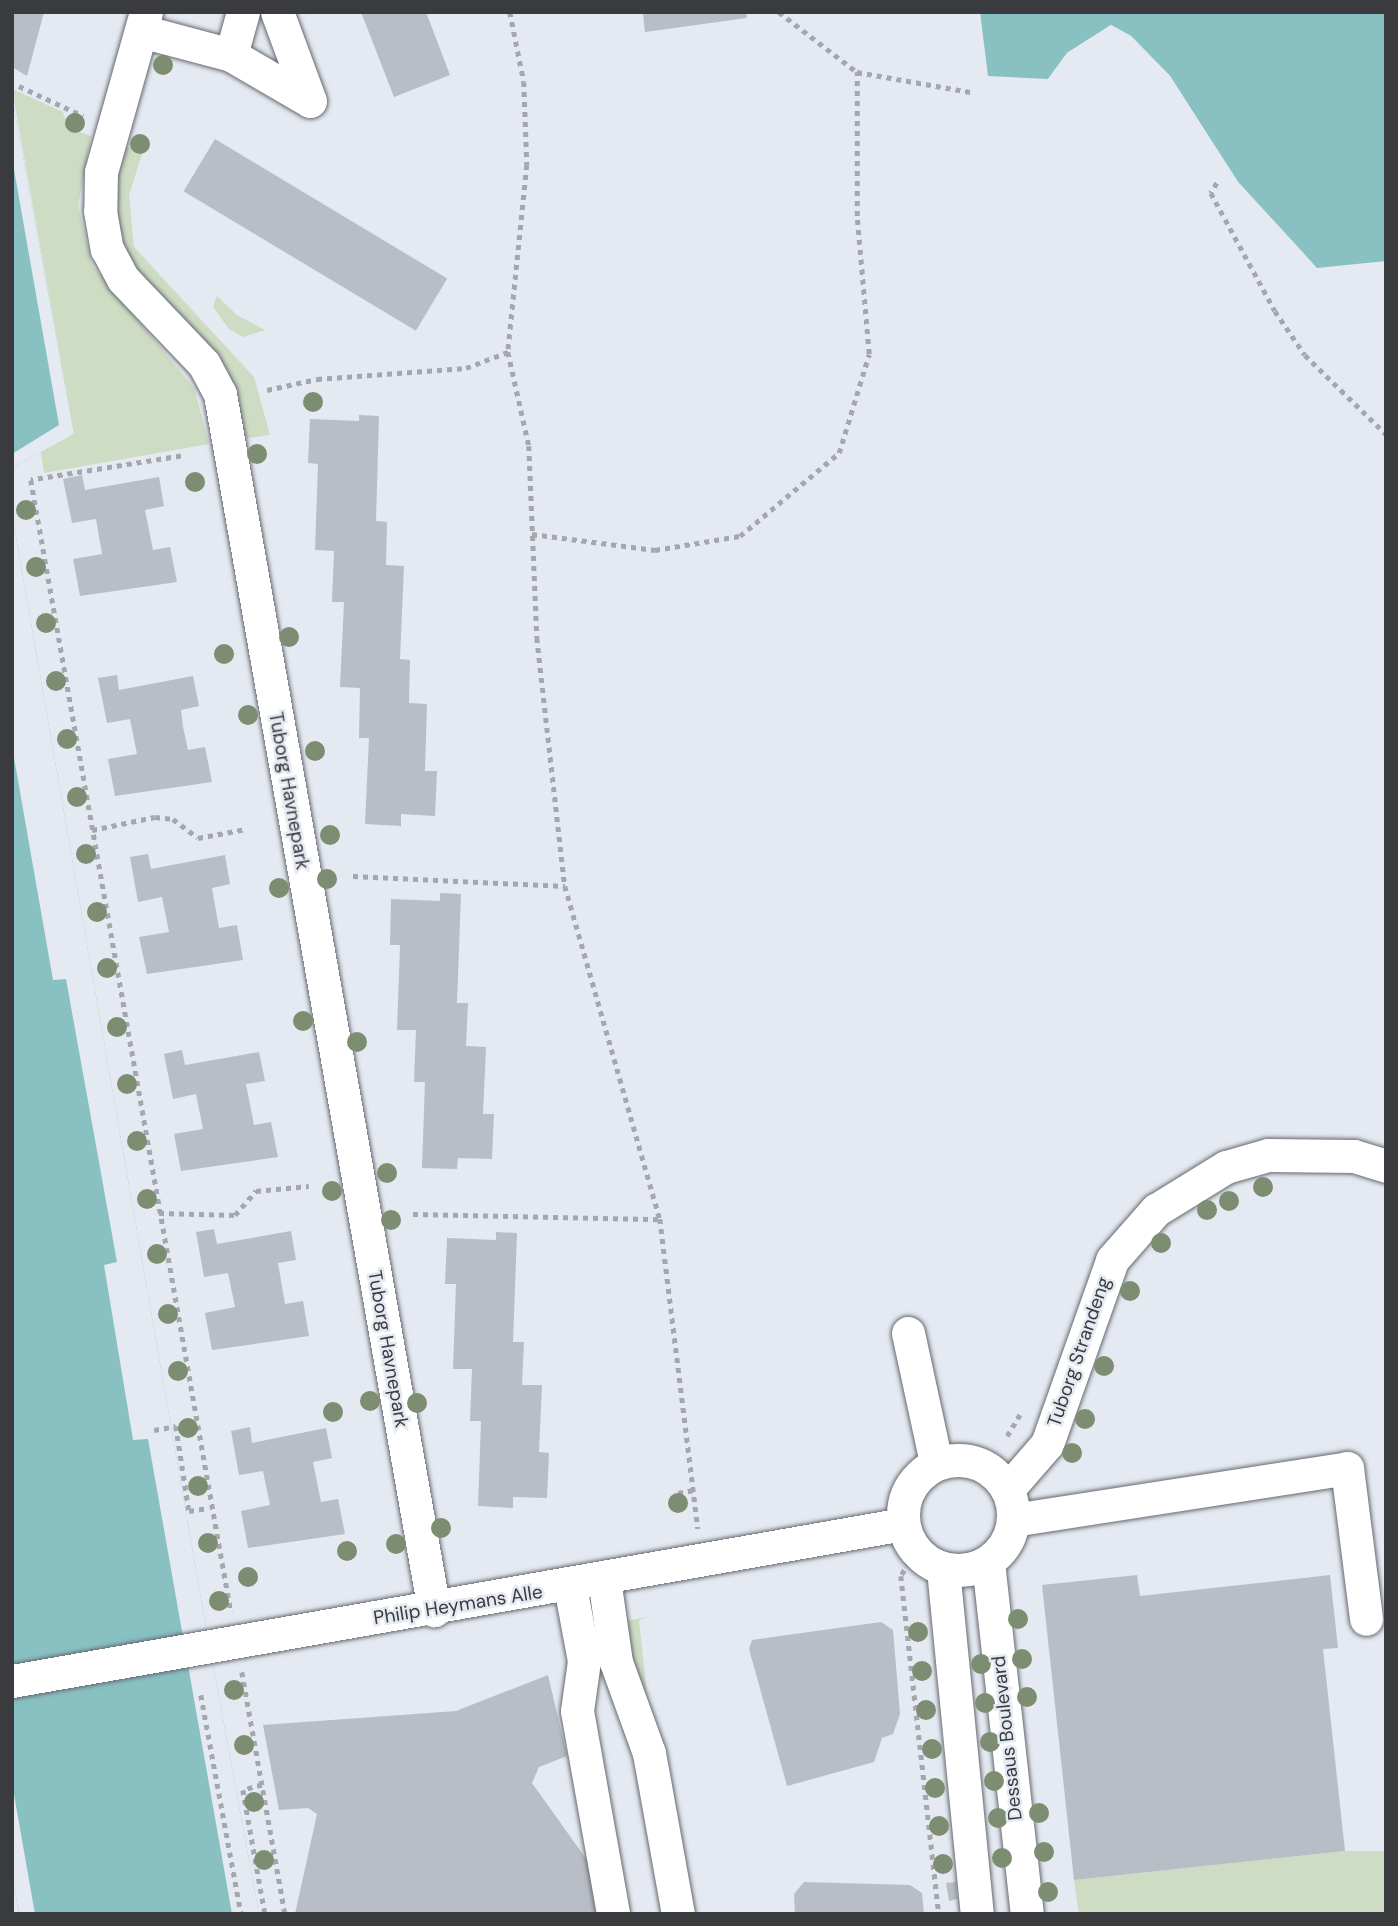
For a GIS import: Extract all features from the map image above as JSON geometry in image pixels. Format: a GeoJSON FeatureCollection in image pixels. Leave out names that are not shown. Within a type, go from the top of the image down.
{"type":"FeatureCollection","features":[{"type":"Feature","properties":{"kind":"street"},"geometry":{"type":"LineString","coordinates":[[231,55],[243,12]]}},
{"type":"Feature","properties":{"kind":"street"},"geometry":{"type":"LineString","coordinates":[[143,22],[231,55],[310,101],[277,12]]}},
{"type":"Feature","properties":{"kind":"street","name":"Tuborg Havnepark"},"geometry":{"type":"LineString","coordinates":[[143,22],[101,172],[100,211],[107,248],[123,279],[204,364],[220,394],[434,1610]]}},
{"type":"Feature","properties":{"kind":"street","name":"Tuborg Strandeng"},"geometry":{"type":"LineString","coordinates":[[1011,1504],[1047,1444],[1112,1260],[1156,1210],[1226,1167],[1268,1155],[1343,1155],[1386,1166]]}},
{"type":"Feature","properties":{"kind":"street"},"geometry":{"type":"LineString","coordinates":[[908,1333],[936,1463]]}},
{"type":"Feature","properties":{"kind":"street"},"geometry":{"type":"LineString","coordinates":[[921,1548],[988,1562],[1008,1540],[1011,1504],[969,1460],[936,1463],[909,1488],[921,1548],[977,1914]]}},
{"type":"Feature","properties":{"kind":"street"},"geometry":{"type":"LineString","coordinates":[[1011,1504],[1348,1468],[1366,1619]]}},
{"type":"Feature","properties":{"kind":"street","name":"Philip Heymans Alle"},"geometry":{"type":"LineString","coordinates":[[12,1681],[702,1562],[921,1548]]}},
{"type":"Feature","properties":{"kind":"street","name":"Dessaus Boulevard"},"geometry":{"type":"LineString","coordinates":[[988,1562],[1027,1914]]}},
{"type":"Feature","properties":{"kind":"street"},"geometry":{"type":"LineString","coordinates":[[604,1579],[600,1661],[636,1914]]}},
{"type":"Feature","properties":{"kind":"street"},"geometry":{"type":"LineString","coordinates":[[570,1586],[600,1661],[649,1753],[678,1914]]}},
{"type":"Feature","properties":{"kind":"street"},"geometry":{"type":"LineString","coordinates":[[600,1661],[577,1711],[612,1914]]}},
{"type":"Feature","properties":{"kind":"street"},"geometry":{"type":"LineString","coordinates":[[600,1661],[659,1914]]}},
{"type":"Feature","properties":{"kind":"path"},"geometry":{"type":"LineString","coordinates":[[510,12],[524,82],[527,165],[508,352],[529,446],[532,534],[565,886],[660,1219],[702,1562]]}},
{"type":"Feature","properties":{"kind":"path"},"geometry":{"type":"LineString","coordinates":[[779,12],[857,72],[970,92]]}},
{"type":"Feature","properties":{"kind":"path"},"geometry":{"type":"LineString","coordinates":[[532,534],[655,550],[740,536],[839,453],[869,355],[857,216],[857,72]]}},
{"type":"Feature","properties":{"kind":"path"},"geometry":{"type":"LineString","coordinates":[[19,86],[73,111]]}},
{"type":"Feature","properties":{"kind":"path"},"geometry":{"type":"LineString","coordinates":[[1217,183],[1211,193],[1275,311],[1305,355],[1386,434]]}},
{"type":"Feature","properties":{"kind":"path"},"geometry":{"type":"LineString","coordinates":[[267,390],[317,379],[466,368],[508,352]]}},
{"type":"Feature","properties":{"kind":"path"},"geometry":{"type":"LineString","coordinates":[[181,456],[31,480],[208,1508],[237,1643],[285,1914]]}},
{"type":"Feature","properties":{"kind":"path"},"geometry":{"type":"LineString","coordinates":[[92,830],[155,817],[173,819],[198,838],[246,829]]}},
{"type":"Feature","properties":{"kind":"path"},"geometry":{"type":"LineString","coordinates":[[353,876],[565,886]]}},
{"type":"Feature","properties":{"kind":"path"},"geometry":{"type":"LineString","coordinates":[[159,1213],[235,1215],[256,1191],[309,1186]]}},
{"type":"Feature","properties":{"kind":"path"},"geometry":{"type":"LineString","coordinates":[[413,1214],[660,1219]]}},
{"type":"Feature","properties":{"kind":"path"},"geometry":{"type":"LineString","coordinates":[[154,1430],[176,1426],[189,1511],[208,1508]]}},
{"type":"Feature","properties":{"kind":"path"},"geometry":{"type":"LineString","coordinates":[[678,1493],[694,1490]]}},
{"type":"Feature","properties":{"kind":"path"},"geometry":{"type":"LineString","coordinates":[[921,1548],[901,1576],[939,1914]]}},
{"type":"Feature","properties":{"kind":"path"},"geometry":{"type":"LineString","coordinates":[[201,1695],[241,1914]]}},
{"type":"Feature","properties":{"kind":"path"},"geometry":{"type":"LineString","coordinates":[[262,1785],[243,1790],[265,1914]]}},
{"type":"Feature","properties":{"kind":"green space"},"geometry":{"type":"Polygon","coordinates":[[[12,89],[63,112],[68,128],[91,136],[78,206],[92,265],[194,388],[209,444],[44,473],[41,452],[74,434],[12,89]]]}},
{"type":"Feature","properties":{"kind":"green space"},"geometry":{"type":"Polygon","coordinates":[[[120,145],[143,151],[129,195],[134,247],[254,377],[270,435],[241,439],[136,278],[112,227],[120,145]]]}},
{"type":"Feature","properties":{"kind":"green space"},"geometry":{"type":"Polygon","coordinates":[[[217,296],[237,315],[265,330],[243,337],[229,329],[213,307],[217,296]]]}},
{"type":"Feature","properties":{"kind":"green space"},"geometry":{"type":"Polygon","coordinates":[[[649,1616],[639,1620],[649,1712],[620,1623],[649,1616]]]}},
{"type":"Feature","properties":{"kind":"green space"},"geometry":{"type":"Polygon","coordinates":[[[1345,1851],[1386,1851],[1386,1914],[1079,1914],[1074,1880],[1345,1851]]]}},
{"type":"Feature","properties":{"kind":"water"},"geometry":{"type":"Polygon","coordinates":[[[980,12],[1386,12],[1386,261],[1317,268],[1238,182],[1170,76],[1131,36],[1111,25],[1067,53],[1048,79],[988,76],[980,12]]]}},
{"type":"Feature","properties":{"kind":"water"},"geometry":{"type":"Polygon","coordinates":[[[12,97],[74,434],[12,468],[12,97]]]}},
{"type":"Feature","properties":{"kind":"water"},"geometry":{"type":"Polygon","coordinates":[[[12,514],[203,1610],[259,1914],[19,1914],[12,1874],[12,514]]]}},
{"type":"Feature","properties":{"kind":"pier"},"geometry":{"type":"Polygon","coordinates":[[[1111,25],[1131,36],[1170,76],[1238,182],[1317,268],[1236,184],[1167,78],[1111,29],[1070,56],[1050,83],[988,79],[1048,79],[1067,53],[1111,25]]]}},
{"type":"Feature","properties":{"kind":"pier"},"geometry":{"type":"Polygon","coordinates":[[[12,97],[74,434],[12,468],[12,454],[59,425],[12,158],[12,97]]]}},
{"type":"Feature","properties":{"kind":"pier"},"geometry":{"type":"Polygon","coordinates":[[[12,514],[203,1610],[259,1914],[232,1914],[148,1439],[133,1440],[104,1265],[117,1262],[66,979],[53,980],[12,746],[12,514]]]}},
{"type":"Feature","properties":{"kind":"pier"},"geometry":{"type":"Polygon","coordinates":[[[12,1783],[35,1914],[19,1914],[12,1874],[12,1783]]]}},
{"type":"Feature","properties":{"kind":"building"},"geometry":{"type":"Polygon","coordinates":[[[12,12],[44,12],[27,76],[12,67],[12,12]]]}},
{"type":"Feature","properties":{"kind":"building"},"geometry":{"type":"Polygon","coordinates":[[[361,12],[426,12],[450,75],[394,97],[361,12]]]}},
{"type":"Feature","properties":{"kind":"building"},"geometry":{"type":"Polygon","coordinates":[[[622,12],[746,12],[747,18],[645,32],[643,14],[622,12]]]}},
{"type":"Feature","properties":{"kind":"building"},"geometry":{"type":"Polygon","coordinates":[[[215,139],[447,279],[416,331],[184,191],[215,139]]]}},
{"type":"Feature","properties":{"kind":"building"},"geometry":{"type":"Polygon","coordinates":[[[359,415],[379,416],[376,521],[387,522],[386,565],[404,566],[400,659],[410,660],[409,703],[427,704],[425,771],[437,771],[435,816],[401,814],[401,826],[365,824],[369,738],[359,738],[360,688],[340,687],[344,602],[332,602],[334,551],[315,550],[318,464],[308,463],[310,419],[359,421],[359,415]]]}},
{"type":"Feature","properties":{"kind":"building"},"geometry":{"type":"Polygon","coordinates":[[[82,475],[85,490],[159,477],[164,506],[145,510],[153,550],[170,547],[177,582],[80,596],[73,559],[102,554],[96,519],[72,523],[63,479],[82,475]]]}},
{"type":"Feature","properties":{"kind":"building"},"geometry":{"type":"Polygon","coordinates":[[[117,675],[119,690],[193,676],[199,706],[181,710],[183,727],[188,750],[205,747],[212,782],[115,796],[108,759],[137,754],[130,719],[107,723],[98,678],[117,675]]]}},
{"type":"Feature","properties":{"kind":"building"},"geometry":{"type":"Polygon","coordinates":[[[148,854],[151,869],[225,855],[230,884],[212,888],[219,928],[237,925],[243,960],[147,974],[139,937],[169,932],[162,897],[138,902],[130,857],[148,854]]]}},
{"type":"Feature","properties":{"kind":"building"},"geometry":{"type":"Polygon","coordinates":[[[440,893],[461,894],[457,1003],[468,1003],[466,1046],[486,1047],[483,1114],[494,1114],[492,1159],[458,1158],[457,1169],[422,1168],[425,1082],[414,1082],[416,1030],[397,1030],[400,945],[390,945],[391,899],[440,901],[440,893]]]}},
{"type":"Feature","properties":{"kind":"building"},"geometry":{"type":"Polygon","coordinates":[[[182,1050],[185,1065],[259,1052],[265,1081],[246,1084],[254,1125],[271,1122],[278,1157],[181,1171],[174,1134],[203,1129],[196,1094],[173,1099],[164,1054],[182,1050]]]}},
{"type":"Feature","properties":{"kind":"building"},"geometry":{"type":"Polygon","coordinates":[[[214,1229],[217,1244],[291,1231],[296,1260],[278,1263],[285,1304],[303,1301],[309,1336],[212,1350],[205,1313],[235,1307],[228,1273],[204,1277],[196,1232],[214,1229]]]}},
{"type":"Feature","properties":{"kind":"building"},"geometry":{"type":"Polygon","coordinates":[[[496,1232],[517,1233],[513,1342],[524,1342],[522,1385],[542,1385],[539,1452],[549,1453],[547,1498],[513,1497],[513,1508],[478,1506],[481,1421],[470,1421],[472,1369],[453,1369],[456,1284],[445,1284],[447,1238],[496,1240],[496,1232]]]}},
{"type":"Feature","properties":{"kind":"building"},"geometry":{"type":"Polygon","coordinates":[[[250,1427],[252,1443],[326,1428],[332,1458],[313,1462],[321,1502],[338,1499],[345,1534],[248,1548],[241,1511],[270,1505],[263,1471],[239,1475],[231,1431],[250,1427]]]}},
{"type":"Feature","properties":{"kind":"building"},"geometry":{"type":"Polygon","coordinates":[[[1137,1575],[1140,1596],[1330,1575],[1338,1648],[1323,1649],[1345,1851],[1074,1880],[1042,1585],[1137,1575]]]}},
{"type":"Feature","properties":{"kind":"building"},"geometry":{"type":"Polygon","coordinates":[[[881,1622],[893,1630],[900,1714],[893,1734],[882,1738],[874,1762],[787,1786],[749,1649],[752,1640],[881,1622]]]}},
{"type":"Feature","properties":{"kind":"building"},"geometry":{"type":"Polygon","coordinates":[[[548,1675],[567,1756],[539,1767],[532,1783],[587,1860],[596,1914],[295,1914],[317,1814],[308,1808],[279,1810],[263,1725],[456,1711],[548,1675]]]}},
{"type":"Feature","properties":{"kind":"building"},"geometry":{"type":"Polygon","coordinates":[[[804,1882],[910,1885],[922,1893],[924,1914],[795,1914],[794,1894],[804,1882]]]}},
{"type":"Feature","properties":{"kind":"building"},"geometry":{"type":"Polygon","coordinates":[[[956,1882],[957,1899],[949,1901],[946,1883],[956,1882]]]}}]}
